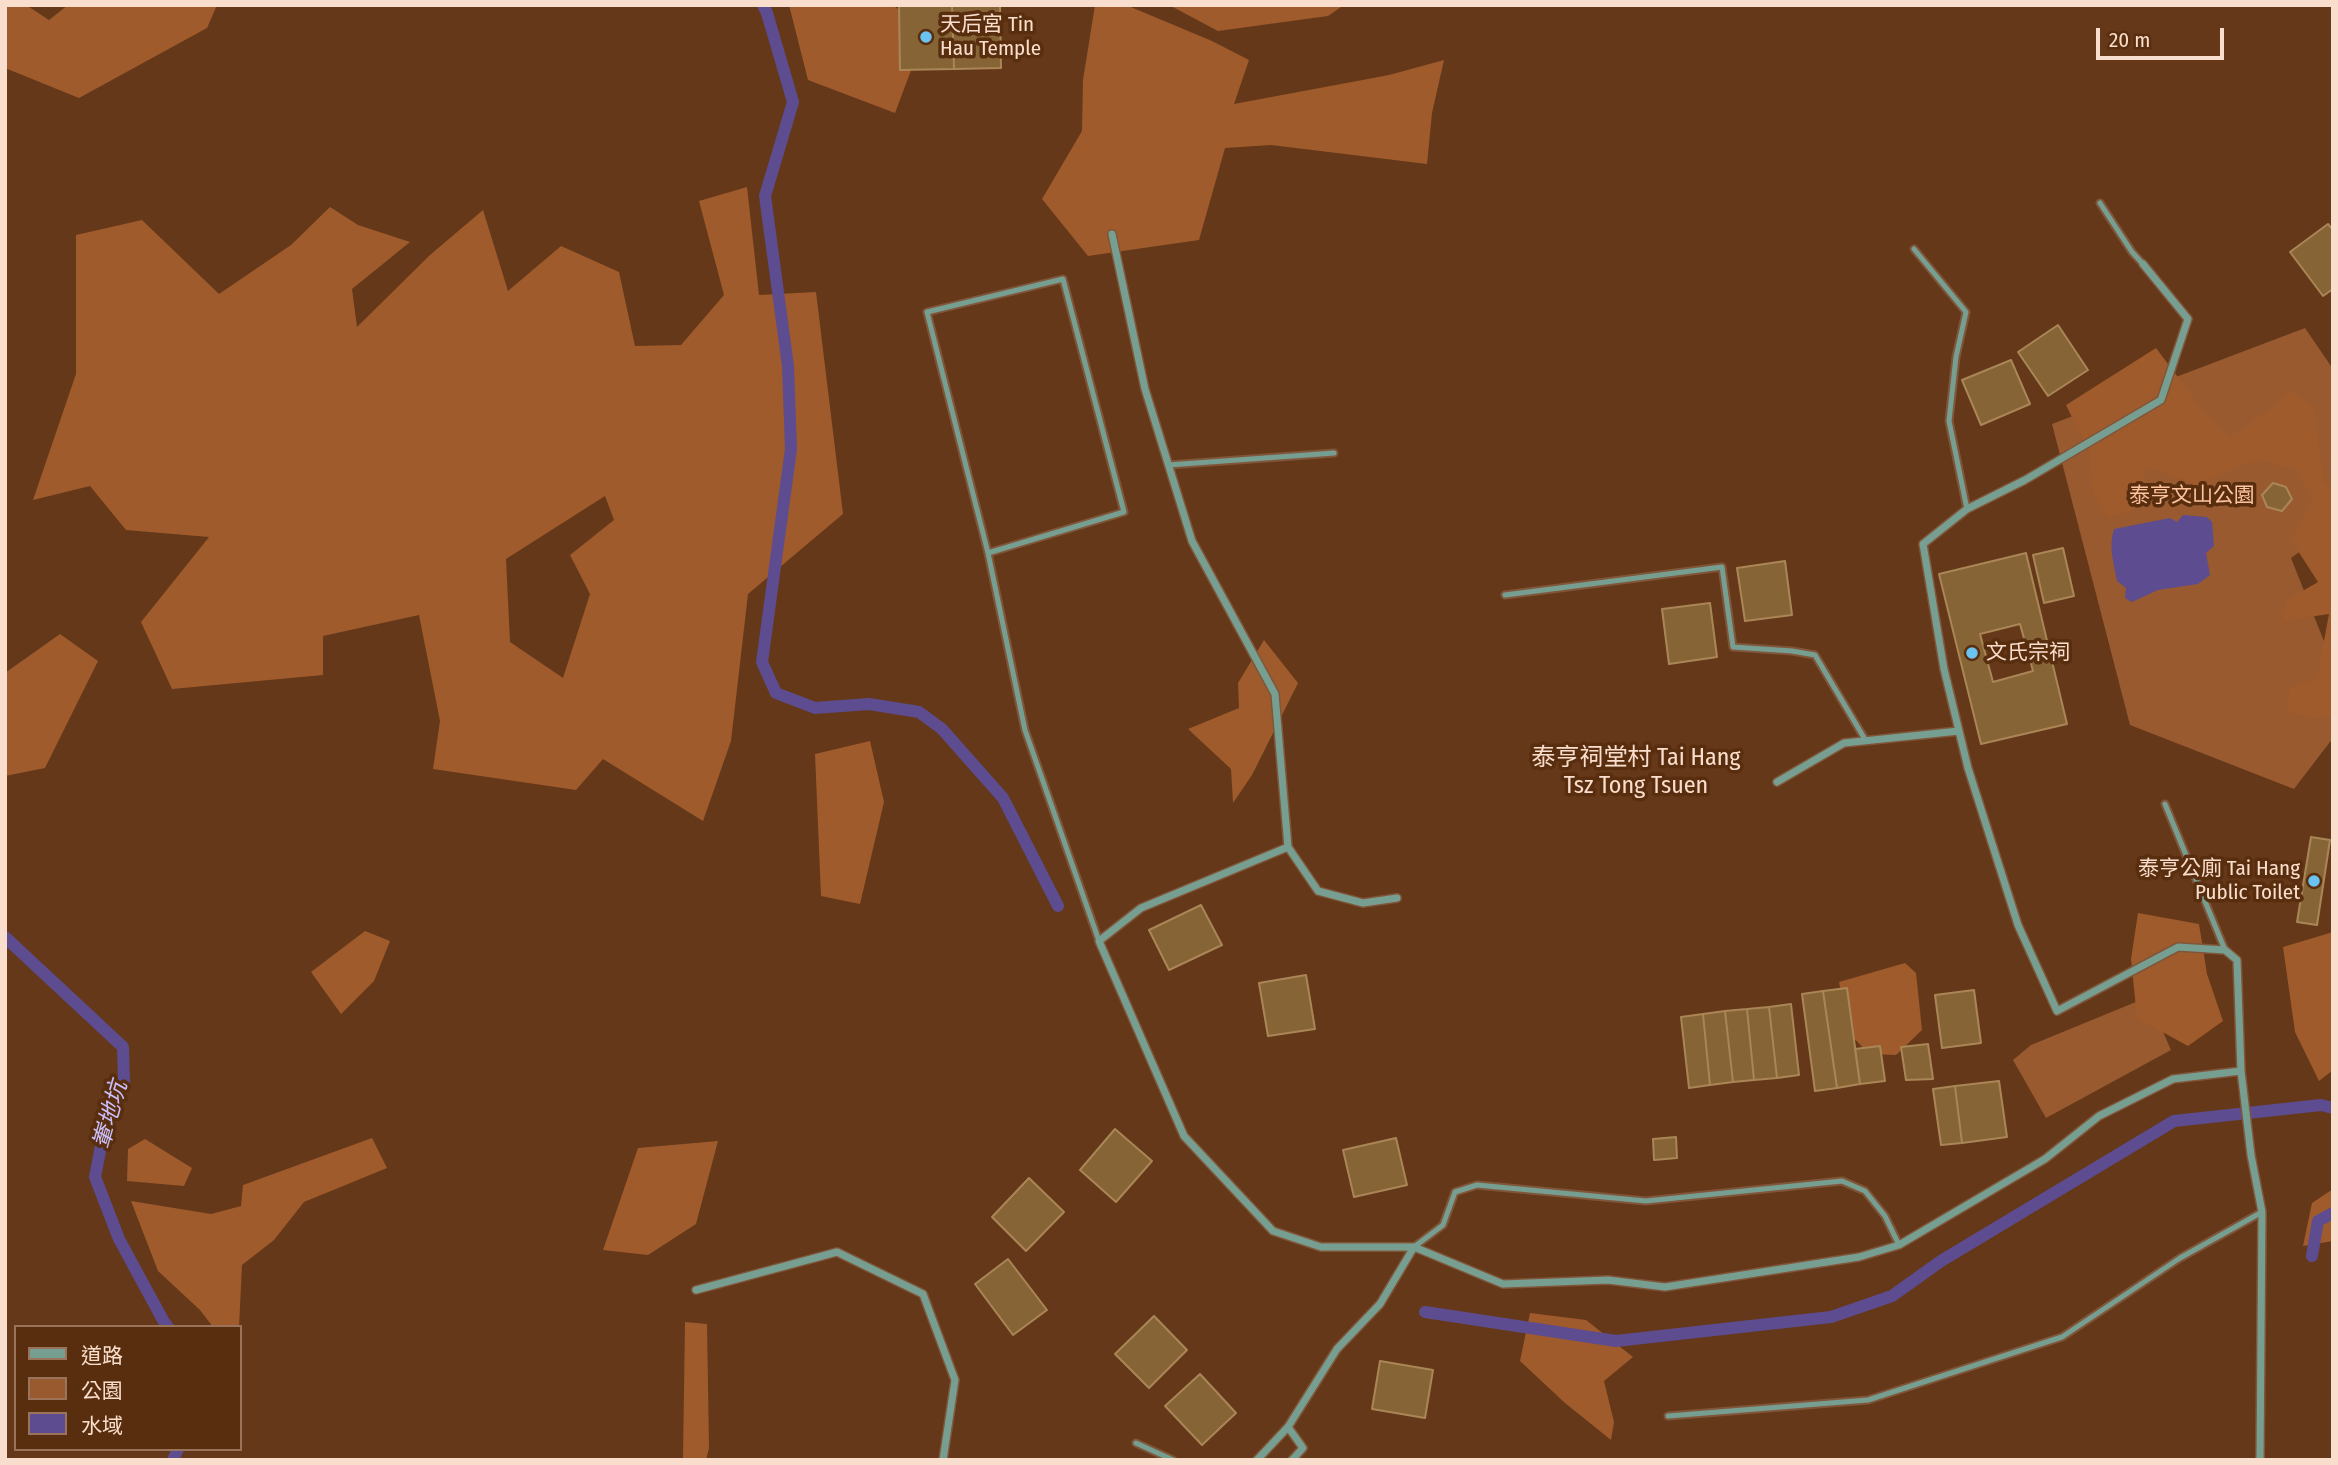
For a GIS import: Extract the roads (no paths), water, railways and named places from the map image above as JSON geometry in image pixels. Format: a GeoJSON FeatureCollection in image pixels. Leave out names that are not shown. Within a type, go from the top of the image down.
{"type":"FeatureCollection","features":[{"type":"Feature","properties":{"kind":"street"},"geometry":{"type":"LineString","coordinates":[[1112,234],[1145,389],[1192,541],[1275,694],[1287,847],[1318,891],[1363,903],[1397,898]]}},
{"type":"Feature","properties":{"kind":"street"},"geometry":{"type":"LineString","coordinates":[[2143,264],[2188,319],[2161,400],[2025,480],[1967,509],[1923,544],[1944,669],[1968,768],[2018,925],[2057,1011],[2178,947],[2225,950],[2237,960],[2241,1071],[2251,1155],[2262,1212],[2260,1460]]}},
{"type":"Feature","properties":{"kind":"street"},"geometry":{"type":"LineString","coordinates":[[1777,782],[1844,743],[1959,731]]}},
{"type":"Feature","properties":{"kind":"street"},"geometry":{"type":"LineString","coordinates":[[1287,847],[1141,908],[1099,941],[1184,1136],[1273,1231],[1321,1247],[1414,1247],[1503,1284],[1608,1280],[1665,1287],[1859,1258],[1899,1245],[2045,1159],[2099,1116],[2173,1079],[2241,1071]]}},
{"type":"Feature","properties":{"kind":"street"},"geometry":{"type":"LineString","coordinates":[[1257,1460],[1288,1427],[1337,1349],[1380,1304],[1414,1247]]}},
{"type":"Feature","properties":{"kind":"street"},"geometry":{"type":"LineString","coordinates":[[696,1290],[837,1252],[923,1294],[954,1380],[943,1460]]}},
{"type":"Feature","properties":{"kind":"street"},"geometry":{"type":"LineString","coordinates":[[1288,1427],[1303,1448],[1292,1460]]}},
{"type":"Feature","properties":{"kind":"lane"},"geometry":{"type":"LineString","coordinates":[[2100,203],[2143,264]]}},
{"type":"Feature","properties":{"kind":"lane"},"geometry":{"type":"LineString","coordinates":[[1914,249],[1966,312],[1956,356],[1949,421],[1967,509]]}},
{"type":"Feature","properties":{"kind":"lane"},"geometry":{"type":"LineString","coordinates":[[988,553],[1124,512],[1063,279],[927,312],[988,553],[1025,730],[1099,941]]}},
{"type":"Feature","properties":{"kind":"lane"},"geometry":{"type":"LineString","coordinates":[[1168,465],[1334,453]]}},
{"type":"Feature","properties":{"kind":"lane"},"geometry":{"type":"LineString","coordinates":[[1505,595],[1723,567],[1733,647],[1815,655],[1866,741]]}},
{"type":"Feature","properties":{"kind":"lane"},"geometry":{"type":"LineString","coordinates":[[2165,804],[2225,950]]}},
{"type":"Feature","properties":{"kind":"lane"},"geometry":{"type":"LineString","coordinates":[[1414,1247],[1443,1225],[1455,1192],[1477,1185],[1646,1201],[1842,1181],[1865,1191],[1885,1216],[1899,1245]]}},
{"type":"Feature","properties":{"kind":"lane"},"geometry":{"type":"LineString","coordinates":[[1668,1416],[1868,1400],[2062,1337],[2180,1258],[2262,1212]]}},
{"type":"Feature","properties":{"kind":"lane"},"geometry":{"type":"LineString","coordinates":[[1136,1443],[1173,1460]]}},
{"type":"Feature","properties":{"kind":"water"},"geometry":{"type":"Polygon","coordinates":[[[2183,515],[2207,517],[2212,522],[2214,546],[2206,553],[2210,575],[2198,584],[2158,590],[2132,602],[2125,598],[2126,588],[2117,581],[2113,562],[2114,529],[2170,518],[2177,522],[2183,515]]]}},
{"type":"Feature","properties":{"kind":"waterway"},"geometry":{"type":"LineString","coordinates":[[763,5],[793,102],[765,196],[788,366],[791,449],[762,662],[776,693],[815,708],[869,704],[919,712],[942,729],[1003,798],[1058,906]]}},
{"type":"Feature","properties":{"kind":"waterway","name":"輋地坑"},"geometry":{"type":"LineString","coordinates":[[5,937],[123,1047],[124,1082],[101,1146],[95,1177],[119,1239],[166,1325]]}},
{"type":"Feature","properties":{"kind":"waterway"},"geometry":{"type":"LineString","coordinates":[[1425,1312],[1616,1341],[1831,1317],[1892,1296],[1941,1261],[2174,1121],[2321,1105],[2333,1108]]}},
{"type":"Feature","properties":{"kind":"waterway"},"geometry":{"type":"LineString","coordinates":[[2312,1256],[2318,1221],[2333,1213]]}},
{"type":"Feature","properties":{"kind":"waterway","name":"輋地坑"},"geometry":{"type":"LineString","coordinates":[[173,1460],[177,1451]]}},
{"type":"Feature","properties":{"kind":"place","name":"天后宮 Tin Hau Temple"},"geometry":{"type":"Point","coordinates":[926,37]}},
{"type":"Feature","properties":{"kind":"place","name":"文氏宗祠"},"geometry":{"type":"Point","coordinates":[1972,653]}},
{"type":"Feature","properties":{"kind":"place","name":"泰亨公廁 Tai Hang Public Toilet"},"geometry":{"type":"Point","coordinates":[2314,881]}},
{"type":"Feature","properties":{"kind":"district","name":"泰亨祠堂村 Tai Hang Tsz Tong Tsuen"},"geometry":{"type":"Point","coordinates":[1636,772]}},
{"type":"Feature","properties":{"kind":"park label","name":"泰亨文山公園"},"geometry":{"type":"Point","coordinates":[2192,496]}}]}
